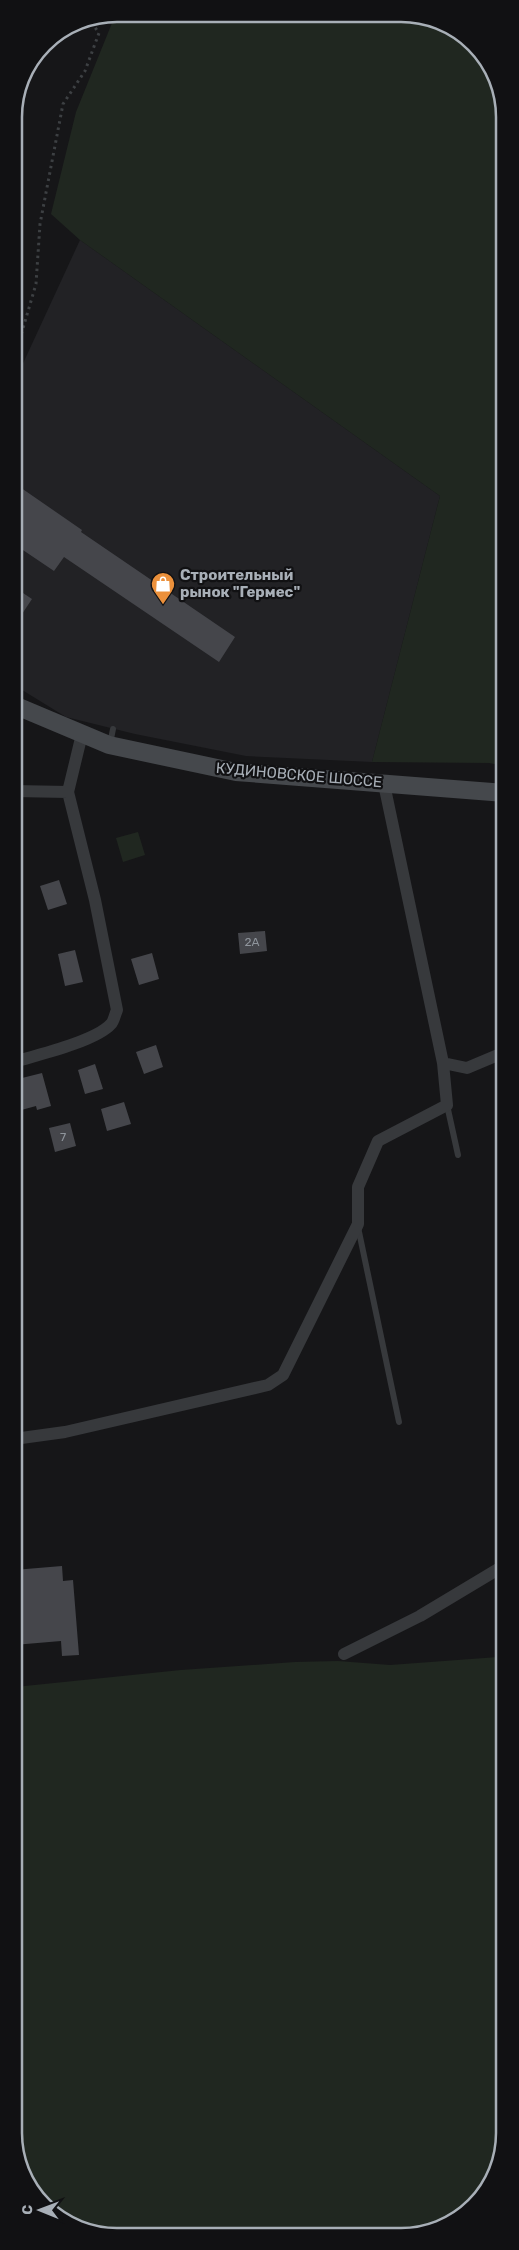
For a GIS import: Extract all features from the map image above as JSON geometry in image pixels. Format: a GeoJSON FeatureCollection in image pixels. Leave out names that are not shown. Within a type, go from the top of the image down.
{"type":"FeatureCollection","features":[{"type":"Feature","properties":{"kind":"main road","name":"КУДИНОВСКОЕ ШОССЕ"},"geometry":{"type":"LineString","coordinates":[[23,709],[82,734],[111,737],[236,772],[497,792]]}},
{"type":"Feature","properties":{"kind":"street"},"geometry":{"type":"LineString","coordinates":[[23,1059],[58,1049],[100,1033],[112,1023],[117,1010],[95,900],[68,792],[82,734]]}},
{"type":"Feature","properties":{"kind":"street"},"geometry":{"type":"LineString","coordinates":[[22,1438],[65,1432],[268,1385],[283,1375],[358,1224],[358,1187],[378,1141],[447,1104],[443,1063],[384,784]]}},
{"type":"Feature","properties":{"kind":"street"},"geometry":{"type":"LineString","coordinates":[[23,791],[68,792]]}},
{"type":"Feature","properties":{"kind":"street"},"geometry":{"type":"LineString","coordinates":[[443,1063],[467,1068],[497,1056]]}},
{"type":"Feature","properties":{"kind":"street"},"geometry":{"type":"LineString","coordinates":[[344,1654],[420,1616],[496,1570]]}},
{"type":"Feature","properties":{"kind":"lane"},"geometry":{"type":"LineString","coordinates":[[447,1104],[458,1155]]}},
{"type":"Feature","properties":{"kind":"lane"},"geometry":{"type":"LineString","coordinates":[[358,1224],[399,1422]]}},
{"type":"Feature","properties":{"kind":"path"},"geometry":{"type":"LineString","coordinates":[[23,329],[36,284],[40,224],[63,104],[85,71],[99,33],[94,26]]}},
{"type":"Feature","properties":{"kind":"shaded area"},"geometry":{"type":"Polygon","coordinates":[[[112,23],[420,24],[449,35],[469,50],[481,65],[493,93],[497,117],[497,764],[372,762],[440,496],[80,240],[51,214],[76,112],[112,23]]]}},
{"type":"Feature","properties":{"kind":"shaded area"},"geometry":{"type":"Polygon","coordinates":[[[80,240],[440,496],[372,762],[246,756],[135,734],[66,717],[23,690],[23,364],[80,240]]]}},
{"type":"Feature","properties":{"kind":"shaded area"},"geometry":{"type":"Polygon","coordinates":[[[138,832],[145,855],[123,862],[116,838],[138,832]]]}},
{"type":"Feature","properties":{"kind":"shaded area"},"geometry":{"type":"Polygon","coordinates":[[[496,1657],[496,2145],[484,2180],[469,2200],[449,2215],[414,2227],[117,2228],[99,2226],[75,2218],[65,2212],[65,2185],[38,2185],[32,2175],[23,2145],[22,1686],[181,1670],[338,1661],[390,1665],[496,1657]]]}},
{"type":"Feature","properties":{"kind":"building"},"geometry":{"type":"Polygon","coordinates":[[[23,489],[82,530],[81,532],[235,637],[219,662],[64,557],[54,571],[23,550],[23,489]]]}},
{"type":"Feature","properties":{"kind":"building"},"geometry":{"type":"Polygon","coordinates":[[[23,593],[32,599],[23,613],[23,593]]]}},
{"type":"Feature","properties":{"kind":"building"},"geometry":{"type":"Polygon","coordinates":[[[59,880],[67,904],[48,910],[40,886],[59,880]]]}},
{"type":"Feature","properties":{"kind":"building"},"geometry":{"type":"Polygon","coordinates":[[[265,931],[267,951],[240,954],[238,933],[265,931]]]}},
{"type":"Feature","properties":{"kind":"building"},"geometry":{"type":"Polygon","coordinates":[[[75,950],[83,982],[65,986],[58,954],[75,950]]]}},
{"type":"Feature","properties":{"kind":"building"},"geometry":{"type":"Polygon","coordinates":[[[152,953],[159,979],[139,985],[131,959],[152,953]]]}},
{"type":"Feature","properties":{"kind":"building"},"geometry":{"type":"Polygon","coordinates":[[[156,1045],[163,1067],[144,1074],[136,1052],[156,1045]]]}},
{"type":"Feature","properties":{"kind":"building"},"geometry":{"type":"Polygon","coordinates":[[[95,1064],[103,1089],[85,1094],[78,1070],[95,1064]]]}},
{"type":"Feature","properties":{"kind":"building"},"geometry":{"type":"Polygon","coordinates":[[[42,1073],[51,1106],[37,1110],[36,1106],[23,1110],[23,1078],[42,1073]]]}},
{"type":"Feature","properties":{"kind":"building"},"geometry":{"type":"Polygon","coordinates":[[[124,1102],[131,1124],[107,1131],[101,1109],[124,1102]]]}},
{"type":"Feature","properties":{"kind":"building"},"geometry":{"type":"Polygon","coordinates":[[[70,1123],[76,1146],[55,1152],[49,1128],[70,1123]]]}},
{"type":"Feature","properties":{"kind":"building"},"geometry":{"type":"Polygon","coordinates":[[[62,1566],[63,1581],[73,1580],[79,1655],[62,1656],[61,1641],[22,1644],[22,1569],[62,1566]]]}},
{"type":"Feature","properties":{"kind":"place","name":"Строительный рынок \"Гермес\""},"geometry":{"type":"Point","coordinates":[163,605]}}]}
